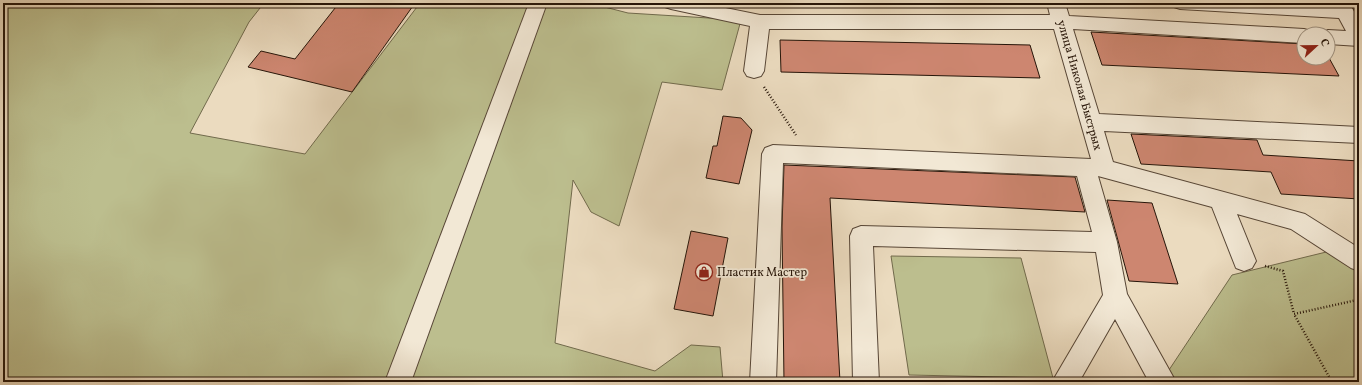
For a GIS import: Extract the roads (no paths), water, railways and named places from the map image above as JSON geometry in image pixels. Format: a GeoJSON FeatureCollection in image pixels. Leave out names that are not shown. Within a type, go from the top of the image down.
{"type":"FeatureCollection","features":[{"type":"Feature","properties":{"kind":"street"},"geometry":{"type":"LineString","coordinates":[[398,382],[538,3]]}},
{"type":"Feature","properties":{"kind":"street"},"geometry":{"type":"LineString","coordinates":[[671,3],[760,22],[1062,22],[1296,36]]}},
{"type":"Feature","properties":{"kind":"street","name":"улица Николая Быстрых"},"geometry":{"type":"LineString","coordinates":[[1056,3],[1090,122],[1106,242],[1116,296],[1163,382]]}},
{"type":"Feature","properties":{"kind":"street"},"geometry":{"type":"LineString","coordinates":[[1180,3],[1342,8],[1359,38]]}},
{"type":"Feature","properties":{"kind":"street"},"geometry":{"type":"LineString","coordinates":[[754,71],[760,22]]}},
{"type":"Feature","properties":{"kind":"street"},"geometry":{"type":"LineString","coordinates":[[1336,37],[1359,38]]}},
{"type":"Feature","properties":{"kind":"street"},"geometry":{"type":"LineString","coordinates":[[1090,122],[1359,135]]}},
{"type":"Feature","properties":{"kind":"street"},"geometry":{"type":"LineString","coordinates":[[763,382],[773,154],[1095,168],[1297,221],[1359,261]]}},
{"type":"Feature","properties":{"kind":"street"},"geometry":{"type":"LineString","coordinates":[[1220,200],[1244,261]]}},
{"type":"Feature","properties":{"kind":"street"},"geometry":{"type":"LineString","coordinates":[[866,382],[861,236],[1106,242]]}},
{"type":"Feature","properties":{"kind":"street"},"geometry":{"type":"LineString","coordinates":[[1065,382],[1116,296]]}},
{"type":"Feature","properties":{"kind":"place","name":"Пластик Мастер"},"geometry":{"type":"Point","coordinates":[704,272]}}]}
